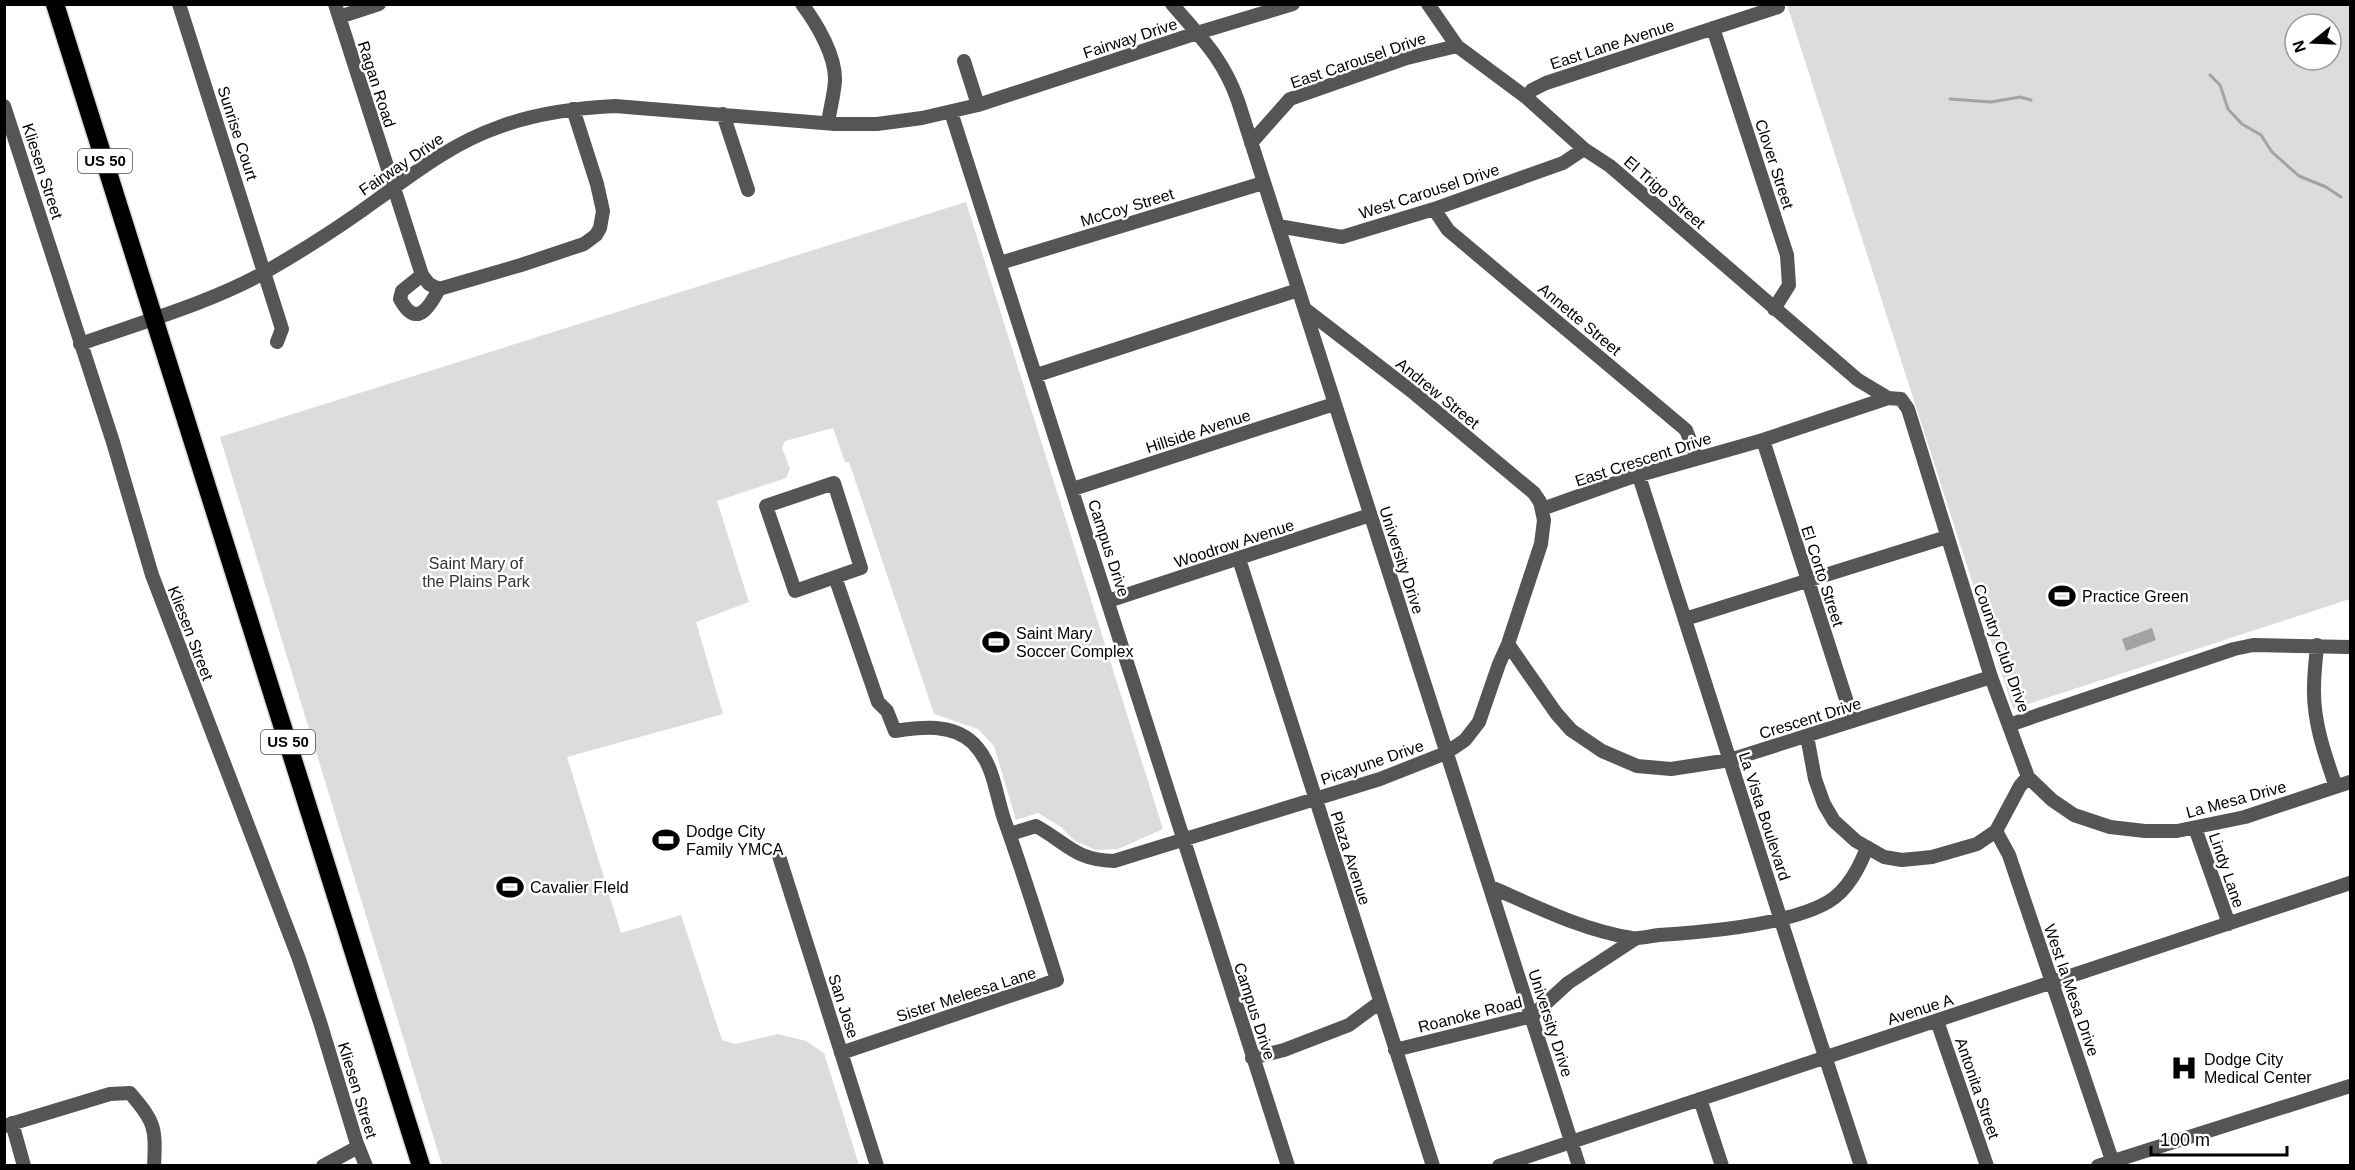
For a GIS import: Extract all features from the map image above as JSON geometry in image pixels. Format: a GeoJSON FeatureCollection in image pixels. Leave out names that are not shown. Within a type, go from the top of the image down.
{"type":"FeatureCollection","features":[{"type":"Feature","properties":{"kind":"highway","name":"US 50"},"geometry":{"type":"LineString","coordinates":[[55,4],[421,1166]]}},
{"type":"Feature","properties":{"kind":"street","name":"Sunrise Court"},"geometry":{"type":"LineString","coordinates":[[179,4],[282,329],[277,342]]}},
{"type":"Feature","properties":{"kind":"street"},"geometry":{"type":"LineString","coordinates":[[337,11],[379,4]]}},
{"type":"Feature","properties":{"kind":"street"},"geometry":{"type":"LineString","coordinates":[[802,4],[814,20],[829,50],[835,79],[828,123]]}},
{"type":"Feature","properties":{"kind":"street","name":"University Drive"},"geometry":{"type":"LineString","coordinates":[[1172,4],[1216,54],[1232,82],[1579,1166]]}},
{"type":"Feature","properties":{"kind":"street","name":"Fairway Drive"},"geometry":{"type":"LineString","coordinates":[[80,344],[154,318],[265,272],[380,199],[393,187],[450,150],[499,127],[573,110],[615,106],[828,123],[877,124],[951,112],[978,105],[1272,8],[1293,4]]}},
{"type":"Feature","properties":{"kind":"street","name":"El Trigo Street"},"geometry":{"type":"LineString","coordinates":[[1428,4],[1457,46],[1527,98],[1584,149],[1610,166],[1858,380],[1888,398]]}},
{"type":"Feature","properties":{"kind":"street","name":"East Lane Avenue"},"geometry":{"type":"LineString","coordinates":[[1527,98],[1532,90],[1546,83],[1778,7]]}},
{"type":"Feature","properties":{"kind":"street","name":"Ragan Road"},"geometry":{"type":"LineString","coordinates":[[337,11],[422,275]]}},
{"type":"Feature","properties":{"kind":"street","name":"Clover Street"},"geometry":{"type":"LineString","coordinates":[[1713,28],[1787,255],[1789,285],[1774,309]]}},
{"type":"Feature","properties":{"kind":"street","name":"East Carousel Drive"},"geometry":{"type":"LineString","coordinates":[[1251,143],[1290,99],[1407,58],[1457,46]]}},
{"type":"Feature","properties":{"kind":"street"},"geometry":{"type":"LineString","coordinates":[[964,61],[978,105]]}},
{"type":"Feature","properties":{"kind":"street","name":"Kliesen Street"},"geometry":{"type":"LineString","coordinates":[[4,106],[113,442],[152,575],[299,959],[366,1166]]}},
{"type":"Feature","properties":{"kind":"street"},"geometry":{"type":"LineString","coordinates":[[439,289],[430,307],[423,313],[414,314],[405,309],[400,299],[402,291],[422,275],[429,284],[439,289],[584,243],[596,235],[600,228],[603,211],[597,184],[573,110]]}},
{"type":"Feature","properties":{"kind":"street","name":"Campus Drive"},"geometry":{"type":"LineString","coordinates":[[951,112],[1037,375],[1288,1166]]}},
{"type":"Feature","properties":{"kind":"street"},"geometry":{"type":"LineString","coordinates":[[723,114],[748,190]]}},
{"type":"Feature","properties":{"kind":"street","name":"West Carousel Drive"},"geometry":{"type":"LineString","coordinates":[[1278,226],[1342,237],[1434,209],[1563,163],[1584,149]]}},
{"type":"Feature","properties":{"kind":"street","name":"McCoy Street"},"geometry":{"type":"LineString","coordinates":[[1000,263],[1263,183]]}},
{"type":"Feature","properties":{"kind":"street","name":"Annette Street"},"geometry":{"type":"LineString","coordinates":[[1434,209],[1448,230],[1686,430],[1697,458]]}},
{"type":"Feature","properties":{"kind":"street"},"geometry":{"type":"LineString","coordinates":[[1037,375],[1298,290]]}},
{"type":"Feature","properties":{"kind":"street","name":"Andrew Street"},"geometry":{"type":"LineString","coordinates":[[1305,309],[1414,393],[1534,493],[1542,509]]}},
{"type":"Feature","properties":{"kind":"street","name":"East Crescent Drive"},"geometry":{"type":"LineString","coordinates":[[1542,509],[1639,476],[1763,440],[1888,398]]}},
{"type":"Feature","properties":{"kind":"street","name":"Country Club Drive"},"geometry":{"type":"LineString","coordinates":[[1888,398],[1901,399],[1908,409],[1991,677],[2009,725],[2234,649],[2253,645],[2350,647]]}},
{"type":"Feature","properties":{"kind":"street","name":"Hillside Avenue"},"geometry":{"type":"LineString","coordinates":[[1073,489],[1334,404]]}},
{"type":"Feature","properties":{"kind":"street","name":"El Corto Street"},"geometry":{"type":"LineString","coordinates":[[1763,440],[1853,722]]}},
{"type":"Feature","properties":{"kind":"street","name":"La Vista Boulevard"},"geometry":{"type":"LineString","coordinates":[[1639,476],[1861,1166]]}},
{"type":"Feature","properties":{"kind":"street"},"geometry":{"type":"LineString","coordinates":[[834,483],[861,568],[835,577],[795,591],[766,506],[834,483]]}},
{"type":"Feature","properties":{"kind":"street"},"geometry":{"type":"LineString","coordinates":[[1508,644],[1541,544],[1544,520],[1542,509]]}},
{"type":"Feature","properties":{"kind":"street","name":"Woodrow Avenue"},"geometry":{"type":"LineString","coordinates":[[1108,601],[1370,515]]}},
{"type":"Feature","properties":{"kind":"street"},"geometry":{"type":"LineString","coordinates":[[1685,619],[1947,537]]}},
{"type":"Feature","properties":{"kind":"street","name":"Plaza Avenue"},"geometry":{"type":"LineString","coordinates":[[1239,559],[1433,1166]]}},
{"type":"Feature","properties":{"kind":"street","name":"Sister Meleesa Lane"},"geometry":{"type":"LineString","coordinates":[[835,577],[878,702],[887,711],[895,731],[924,727],[953,731],[972,742],[989,763],[1057,980],[1049,985],[841,1053]]}},
{"type":"Feature","properties":{"kind":"street","name":"Picayune Drive"},"geometry":{"type":"LineString","coordinates":[[1184,841],[1380,779],[1446,753],[1465,740],[1479,722],[1508,644]]}},
{"type":"Feature","properties":{"kind":"street","name":"Crescent Drive"},"geometry":{"type":"LineString","coordinates":[[1508,644],[1556,713],[1571,730],[1602,750],[1637,766],[1671,770],[1730,760],[1991,677]]}},
{"type":"Feature","properties":{"kind":"street"},"geometry":{"type":"LineString","coordinates":[[2317,645],[2313,688],[2316,717],[2322,746],[2336,787]]}},
{"type":"Feature","properties":{"kind":"street"},"geometry":{"type":"LineString","coordinates":[[1807,736],[1815,779],[1824,804],[1834,821],[1856,841],[1884,857],[1902,860],[1932,857],[1977,844],[1996,831],[2020,786],[2028,777],[2009,725]]}},
{"type":"Feature","properties":{"kind":"street","name":"La Mesa Drive"},"geometry":{"type":"LineString","coordinates":[[2028,777],[2052,800],[2074,815],[2110,827],[2145,831],[2177,831],[2245,817],[2350,782]]}},
{"type":"Feature","properties":{"kind":"street"},"geometry":{"type":"LineString","coordinates":[[1010,834],[1036,826],[1054,836],[1071,850],[1086,857],[1094,860],[1114,861],[1184,841]]}},
{"type":"Feature","properties":{"kind":"street","name":"Lindy Lane"},"geometry":{"type":"LineString","coordinates":[[2195,828],[2229,924]]}},
{"type":"Feature","properties":{"kind":"street","name":"West la Mesa Drive"},"geometry":{"type":"LineString","coordinates":[[1996,831],[2009,855],[2112,1160]]}},
{"type":"Feature","properties":{"kind":"street","name":"Roanoke Road"},"geometry":{"type":"LineString","coordinates":[[1491,887],[1594,930],[1635,939],[1780,919],[1830,901],[1862,864],[1867,847]]}},
{"type":"Feature","properties":{"kind":"street","name":"San Jose"},"geometry":{"type":"LineString","coordinates":[[779,856],[877,1166]]}},
{"type":"Feature","properties":{"kind":"street","name":"Avenue A"},"geometry":{"type":"LineString","coordinates":[[1501,1165],[2350,883]]}},
{"type":"Feature","properties":{"kind":"street","name":"Roanoke Road"},"geometry":{"type":"LineString","coordinates":[[1395,1050],[1532,1016],[1568,983],[1635,939]]}},
{"type":"Feature","properties":{"kind":"street"},"geometry":{"type":"LineString","coordinates":[[1252,1058],[1284,1050],[1340,1029],[1380,1002]]}},
{"type":"Feature","properties":{"kind":"street","name":"Antonita Street"},"geometry":{"type":"LineString","coordinates":[[1937,1021],[1987,1166]]}},
{"type":"Feature","properties":{"kind":"street"},"geometry":{"type":"LineString","coordinates":[[2098,1166],[2112,1160],[2136,1160],[2350,1086]]}},
{"type":"Feature","properties":{"kind":"street"},"geometry":{"type":"LineString","coordinates":[[24,1166],[8,1124],[110,1094],[130,1093],[148,1114],[155,1136],[154,1166]]}},
{"type":"Feature","properties":{"kind":"street"},"geometry":{"type":"LineString","coordinates":[[1700,1099],[1722,1166]]}},
{"type":"Feature","properties":{"kind":"street"},"geometry":{"type":"LineString","coordinates":[[323,1166],[358,1147]]}},
{"type":"Feature","properties":{"kind":"green space"},"geometry":{"type":"Polygon","coordinates":[[[1787,5],[2350,5],[2350,599],[2013,709],[1787,5]]]}},
{"type":"Feature","properties":{"kind":"green space","name":"Saint Mary of the Plains Park"},"geometry":{"type":"Polygon","coordinates":[[[966,202],[1163,829],[1118,849],[1096,850],[1075,841],[1061,827],[1038,813],[1016,820],[994,746],[978,729],[934,714],[849,462],[845,462],[833,428],[785,441],[782,448],[790,469],[786,478],[717,501],[749,602],[696,622],[723,714],[567,757],[621,933],[681,915],[722,1040],[735,1044],[778,1034],[806,1041],[824,1053],[859,1165],[442,1165],[220,437],[966,202]]]}},
{"type":"Feature","properties":{"kind":"shaded area"},"geometry":{"type":"Polygon","coordinates":[[[2152,628],[2156,640],[2126,651],[2122,639],[2152,628]]]}},
{"type":"Feature","properties":{"kind":"waterway"},"geometry":{"type":"LineString","coordinates":[[2210,75],[2220,85],[2228,109],[2242,124],[2261,135],[2272,152],[2299,176],[2326,187],[2341,197]]}},
{"type":"Feature","properties":{"kind":"waterway"},"geometry":{"type":"LineString","coordinates":[[1950,99],[1991,102],[2020,97],[2031,100]]}},
{"type":"Feature","properties":{"kind":"place","name":"Practice Green"},"geometry":{"type":"Point","coordinates":[2062,596]}},
{"type":"Feature","properties":{"kind":"place","name":"Saint Mary Soccer Complex"},"geometry":{"type":"Point","coordinates":[996,642]}},
{"type":"Feature","properties":{"kind":"place","name":"Dodge City Family YMCA"},"geometry":{"type":"Point","coordinates":[666,840]}},
{"type":"Feature","properties":{"kind":"place","name":"Cavalier FIeld"},"geometry":{"type":"Point","coordinates":[510,887]}},
{"type":"Feature","properties":{"kind":"place","name":"Dodge City Medical Center"},"geometry":{"type":"Point","coordinates":[2184,1068]}}]}
